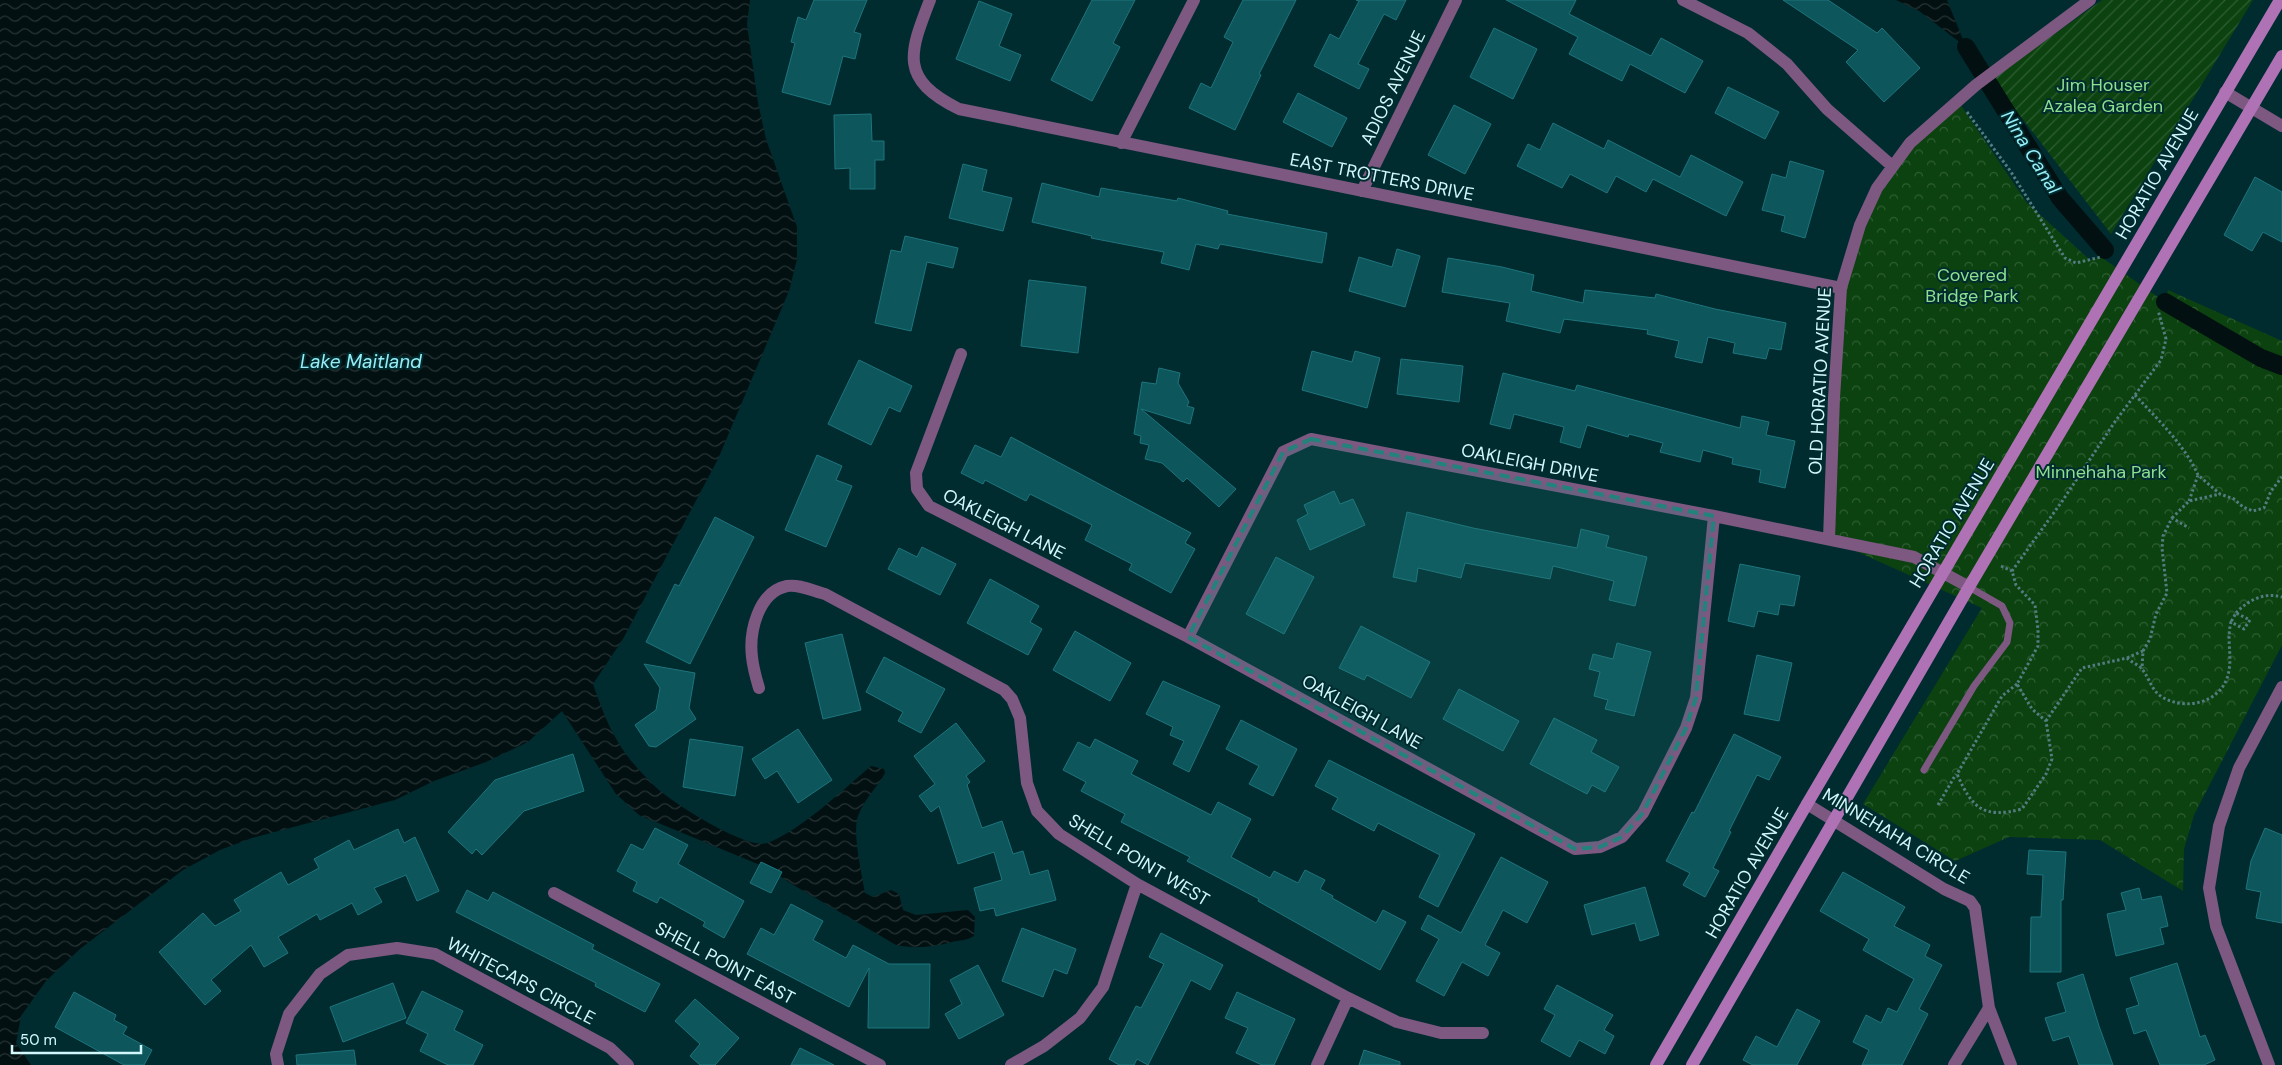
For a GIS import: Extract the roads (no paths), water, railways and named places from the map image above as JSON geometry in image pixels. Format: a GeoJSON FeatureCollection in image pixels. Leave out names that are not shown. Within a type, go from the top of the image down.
{"type":"FeatureCollection","features":[{"type":"Feature","properties":{"kind":"main road","name":"HORATIO AVENUE"},"geometry":{"type":"LineString","coordinates":[[1656,1065],[1807,804],[2280,0]]}},
{"type":"Feature","properties":{"kind":"main road"},"geometry":{"type":"LineString","coordinates":[[1692,1065],[1969,587],[2282,56]]}},
{"type":"Feature","properties":{"kind":"street","name":"EAST TROTTERS DRIVE"},"geometry":{"type":"LineString","coordinates":[[930,0],[914,42],[914,68],[923,84],[937,98],[959,109],[1841,288]]}},
{"type":"Feature","properties":{"kind":"street"},"geometry":{"type":"LineString","coordinates":[[1121,143],[1194,0]]}},
{"type":"Feature","properties":{"kind":"street","name":"ADIOS AVENUE"},"geometry":{"type":"LineString","coordinates":[[1362,191],[1456,0]]}},
{"type":"Feature","properties":{"kind":"street"},"geometry":{"type":"LineString","coordinates":[[1683,0],[1748,33],[1787,64],[1827,109],[1891,166]]}},
{"type":"Feature","properties":{"kind":"street","name":"OLD HORATIO AVENUE"},"geometry":{"type":"LineString","coordinates":[[1829,539],[1834,398],[1841,288],[1860,225],[1877,188],[1891,166],[1910,143],[1976,85],[2090,0]]}},
{"type":"Feature","properties":{"kind":"street"},"geometry":{"type":"LineString","coordinates":[[2225,92],[2282,126]]}},
{"type":"Feature","properties":{"kind":"street","name":"OAKLEIGH LANE"},"geometry":{"type":"LineString","coordinates":[[961,354],[916,473],[917,489],[929,506],[1188,637],[1575,849],[1600,848],[1622,837],[1642,813],[1686,728],[1696,698],[1714,516]]}},
{"type":"Feature","properties":{"kind":"street","name":"OAKLEIGH DRIVE"},"geometry":{"type":"LineString","coordinates":[[1188,637],[1283,452],[1311,439],[1714,516],[1914,557],[1969,587]]}},
{"type":"Feature","properties":{"kind":"street","name":"SHELL POINT WEST"},"geometry":{"type":"LineString","coordinates":[[759,688],[752,656],[753,631],[761,605],[776,590],[788,586],[798,586],[825,594],[1004,690],[1012,699],[1020,718],[1027,783],[1037,811],[1059,834],[1137,884],[1348,998],[1398,1022],[1441,1033],[1483,1033]]}},
{"type":"Feature","properties":{"kind":"street"},"geometry":{"type":"LineString","coordinates":[[2268,1065],[2216,926],[2209,888],[2220,826],[2239,768],[2282,687]]}},
{"type":"Feature","properties":{"kind":"street","name":"MINNEHAHA CIRCLE"},"geometry":{"type":"LineString","coordinates":[[1807,804],[1944,889],[1970,901],[1975,908],[1989,1008],[2010,1065]]}},
{"type":"Feature","properties":{"kind":"street"},"geometry":{"type":"LineString","coordinates":[[1011,1065],[1044,1046],[1080,1018],[1103,987],[1137,884]]}},
{"type":"Feature","properties":{"kind":"street","name":"SHELL POINT EAST"},"geometry":{"type":"LineString","coordinates":[[554,893],[880,1065]]}},
{"type":"Feature","properties":{"kind":"street","name":"WHITECAPS CIRCLE"},"geometry":{"type":"LineString","coordinates":[[278,1065],[276,1054],[289,1014],[320,974],[348,955],[397,948],[435,954],[610,1048],[628,1065]]}},
{"type":"Feature","properties":{"kind":"street"},"geometry":{"type":"LineString","coordinates":[[1316,1065],[1348,998]]}},
{"type":"Feature","properties":{"kind":"street"},"geometry":{"type":"LineString","coordinates":[[1954,1065],[1989,1008]]}},
{"type":"Feature","properties":{"kind":"lane"},"geometry":{"type":"LineString","coordinates":[[1924,770],[1974,686],[2008,642],[2010,623],[2002,606],[1969,587]]}},
{"type":"Feature","properties":{"kind":"water","name":"Lake Maitland"},"geometry":{"type":"Polygon","coordinates":[[[0,0],[750,0],[747,24],[758,103],[766,139],[797,227],[797,259],[789,291],[718,459],[623,639],[593,684],[606,718],[618,742],[645,776],[659,790],[680,805],[728,833],[744,840],[767,843],[780,837],[821,809],[871,766],[884,769],[885,773],[864,804],[856,823],[858,854],[865,893],[873,897],[891,890],[899,894],[903,910],[916,915],[968,910],[975,917],[974,936],[966,940],[931,946],[910,947],[896,945],[790,883],[780,876],[782,872],[762,862],[760,865],[639,815],[616,794],[562,711],[528,742],[486,762],[434,781],[395,800],[252,838],[220,850],[183,870],[80,949],[46,981],[21,1016],[16,1043],[31,1065],[0,1065],[0,0]]]}},
{"type":"Feature","properties":{"kind":"water"},"geometry":{"type":"Polygon","coordinates":[[[1896,0],[1947,0],[1966,47],[1919,11],[1896,0]]]}},
{"type":"Feature","properties":{"kind":"waterway","name":"Nina Canal"},"geometry":{"type":"LineString","coordinates":[[1966,47],[2060,198],[2105,250]]}},
{"type":"Feature","properties":{"kind":"waterway","name":"Nina Canal"},"geometry":{"type":"LineString","coordinates":[[2165,302],[2261,358],[2282,366]]}},
{"type":"Feature","properties":{"kind":"park label","name":"Jim Houser Azalea Garden"},"geometry":{"type":"Point","coordinates":[2103,95]}},
{"type":"Feature","properties":{"kind":"park label","name":"Covered Bridge Park"},"geometry":{"type":"Point","coordinates":[1972,285]}},
{"type":"Feature","properties":{"kind":"park label","name":"Minnehaha Park"},"geometry":{"type":"Point","coordinates":[2101,472]}}]}
